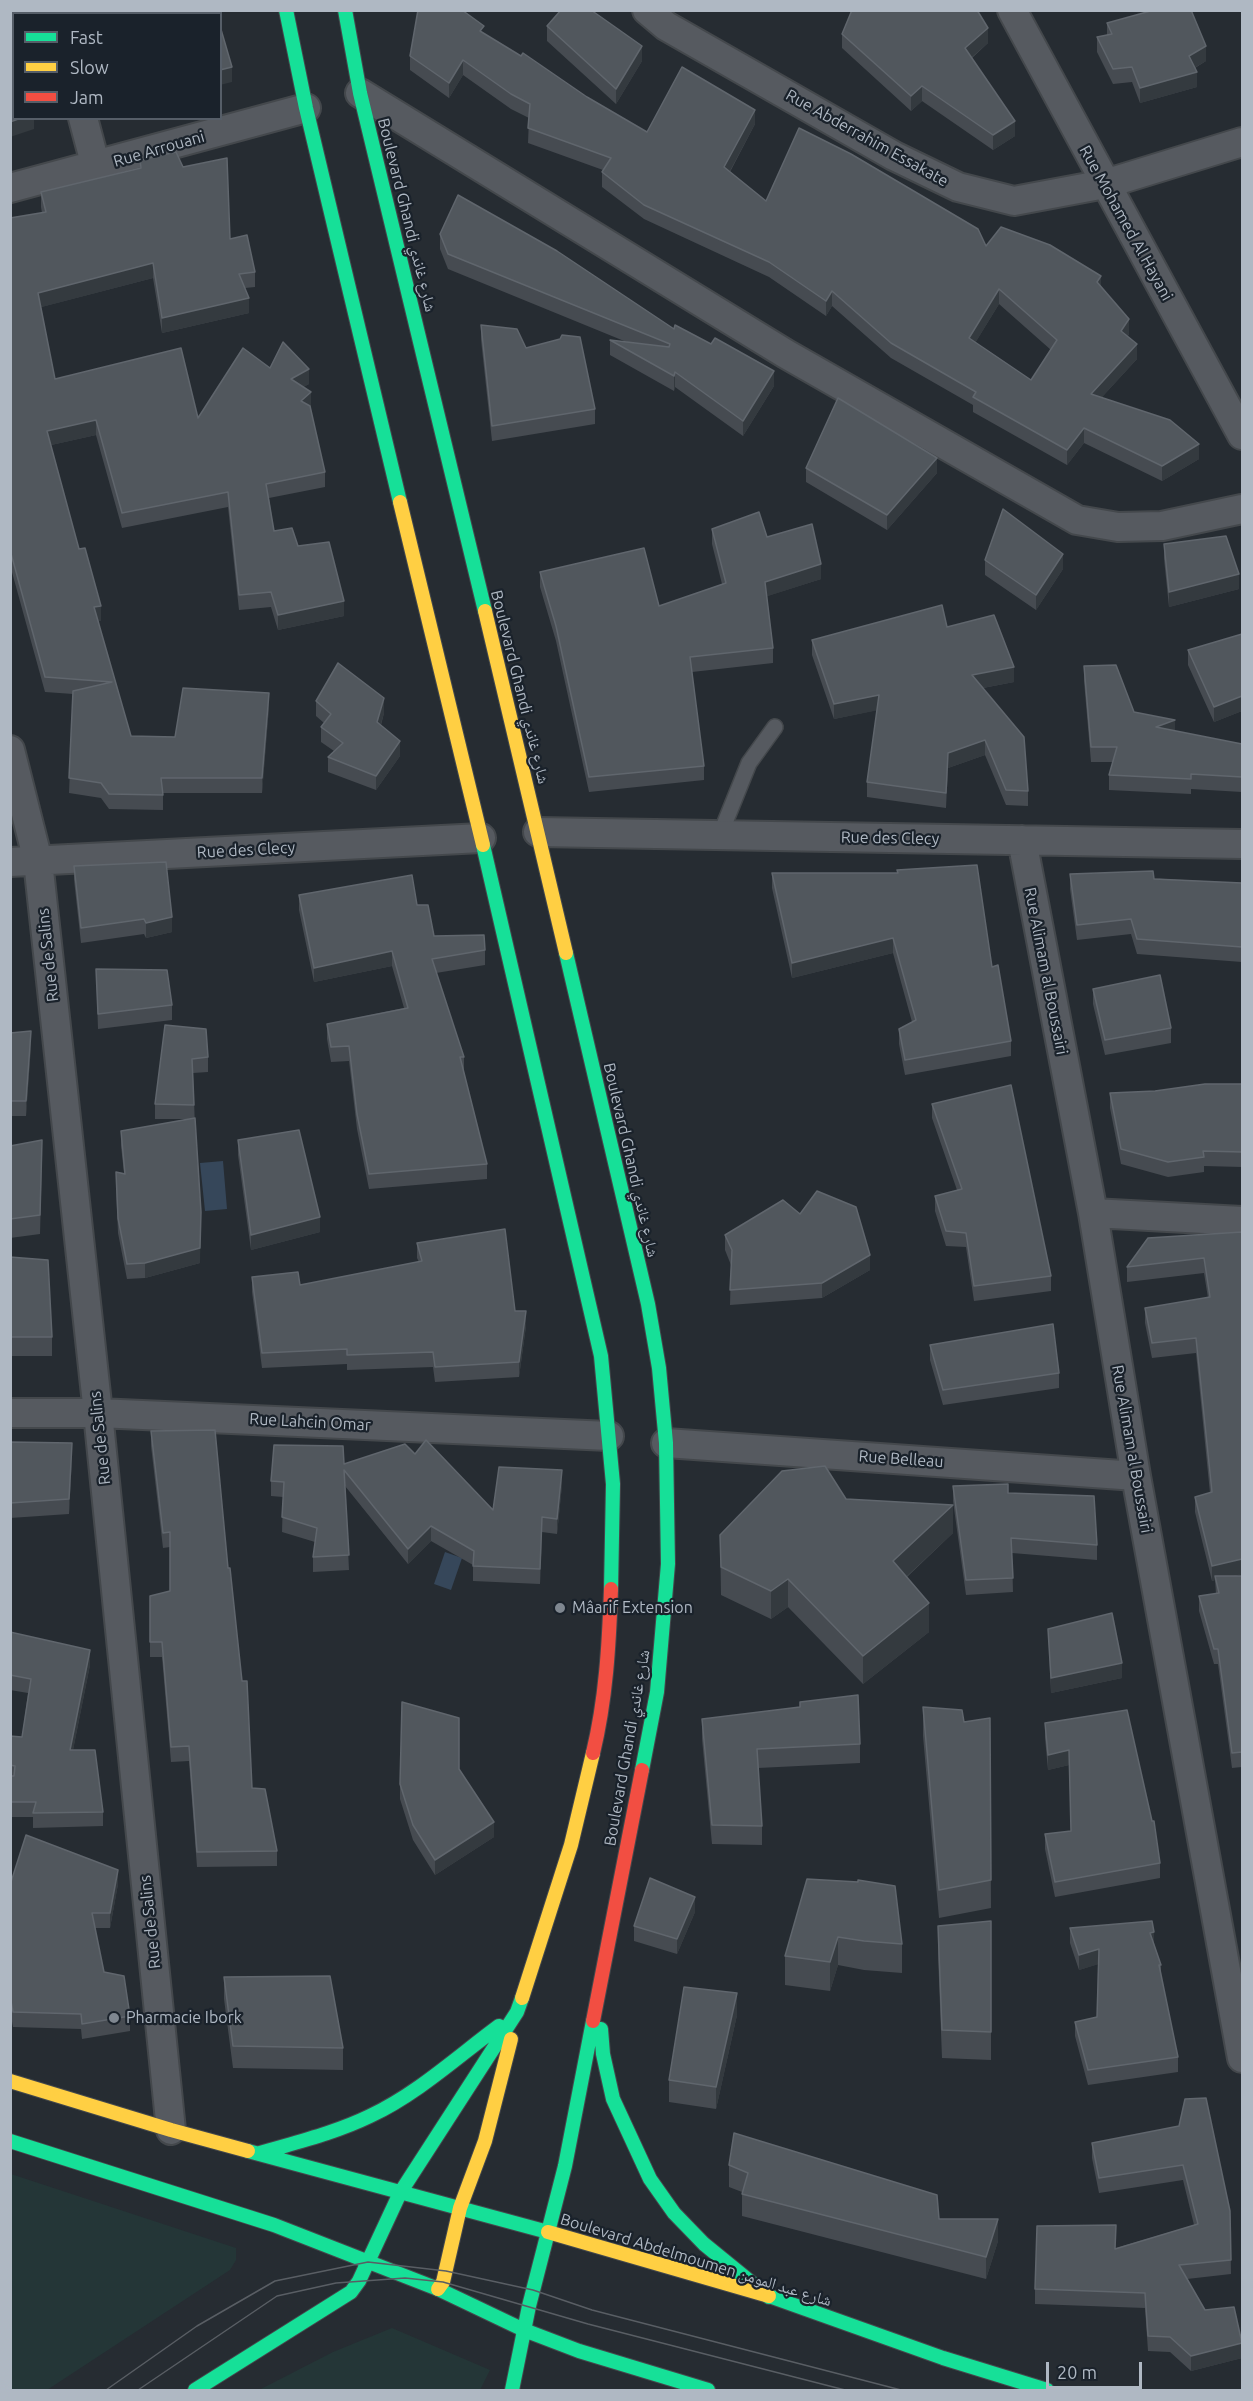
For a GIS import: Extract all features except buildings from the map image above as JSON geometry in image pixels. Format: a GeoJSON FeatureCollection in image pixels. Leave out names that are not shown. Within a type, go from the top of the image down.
{"type":"FeatureCollection","features":[{"type":"Feature","properties":{"kind":"main road","name":"Boulevard Ghandi شارع غاندي"},"geometry":{"type":"LineString","coordinates":[[286,10],[306,108],[481,838],[601,1356],[609,1436],[613,1540],[608,1660],[600,1724],[571,1845],[546,1931],[517,2012],[485,2141],[460,2208],[443,2282],[438,2289]]}},
{"type":"Feature","properties":{"kind":"main road","name":"Boulevard Ghandi شارع غاندي"},"geometry":{"type":"LineString","coordinates":[[345,11],[360,93],[538,832],[648,1304],[659,1368],[666,1443],[668,1564],[657,1692],[565,2166],[524,2330],[512,2391]]}},
{"type":"Feature","properties":{"kind":"main road"},"geometry":{"type":"LineString","coordinates":[[599,1991],[603,2055],[613,2099],[650,2179],[674,2213],[704,2244],[769,2297]]}},
{"type":"Feature","properties":{"kind":"main road","name":"Boulevard Ghandi شارع غاندي"},"geometry":{"type":"LineString","coordinates":[[195,2391],[351,2292],[368,2262],[400,2193],[517,2012]]}},
{"type":"Feature","properties":{"kind":"main road"},"geometry":{"type":"LineString","coordinates":[[260,2153],[335,2129],[381,2111],[517,2012]]}},
{"type":"Feature","properties":{"kind":"main road","name":"Boulevard Abdelmoumen شارع عبد المومن"},"geometry":{"type":"LineString","coordinates":[[10,2081],[171,2130],[548,2232],[608,2252],[769,2297],[991,2376],[1047,2391]]}},
{"type":"Feature","properties":{"kind":"main road"},"geometry":{"type":"LineString","coordinates":[[10,2141],[274,2225],[438,2289],[524,2330],[579,2351],[708,2391]]}},
{"type":"Feature","properties":{"kind":"street","name":"Rue Abderrahim Essakate"},"geometry":{"type":"LineString","coordinates":[[647,10],[666,26],[884,150],[958,187],[1014,201],[1104,184],[1242,142]]}},
{"type":"Feature","properties":{"kind":"street","name":"Rue Mohamed Al Hayani"},"geometry":{"type":"LineString","coordinates":[[1012,10],[1104,184],[1242,435]]}},
{"type":"Feature","properties":{"kind":"street"},"geometry":{"type":"LineString","coordinates":[[360,93],[786,354],[1077,520],[1118,527],[1162,526],[1242,509]]}},
{"type":"Feature","properties":{"kind":"street","name":"Rue Arrouani"},"geometry":{"type":"LineString","coordinates":[[10,188],[96,167],[306,108]]}},
{"type":"Feature","properties":{"kind":"street"},"geometry":{"type":"LineString","coordinates":[[84,120],[96,167]]}},
{"type":"Feature","properties":{"kind":"street","name":"Rue de Salins"},"geometry":{"type":"LineString","coordinates":[[10,750],[98,1413],[171,2130]]}},
{"type":"Feature","properties":{"kind":"street","name":"Rue des Clecy"},"geometry":{"type":"LineString","coordinates":[[538,832],[1242,844]]}},
{"type":"Feature","properties":{"kind":"street","name":"Rue des Clecy"},"geometry":{"type":"LineString","coordinates":[[24,862],[481,838]]}},
{"type":"Feature","properties":{"kind":"street","name":"Rue Alimam al Boussairi"},"geometry":{"type":"LineString","coordinates":[[1022,840],[1093,1213],[1136,1476],[1242,2058]]}},
{"type":"Feature","properties":{"kind":"street"},"geometry":{"type":"LineString","coordinates":[[1093,1213],[1242,1221]]}},
{"type":"Feature","properties":{"kind":"street","name":"Rue Lahcin Omar"},"geometry":{"type":"LineString","coordinates":[[10,1413],[98,1413],[609,1436]]}},
{"type":"Feature","properties":{"kind":"street","name":"Rue Belleau"},"geometry":{"type":"LineString","coordinates":[[666,1443],[1136,1476]]}},
{"type":"Feature","properties":{"kind":"lane"},"geometry":{"type":"LineString","coordinates":[[720,835],[749,763],[775,727]]}},
{"type":"Feature","properties":{"kind":"shaded area"},"geometry":{"type":"Polygon","coordinates":[[[11,2174],[236,2248],[236,2260],[230,2270],[47,2390],[11,2390],[11,2174]]]}},
{"type":"Feature","properties":{"kind":"shaded area"},"geometry":{"type":"Polygon","coordinates":[[[392,2328],[490,2370],[480,2390],[259,2390],[333,2352],[392,2328]]]}},
{"type":"Feature","properties":{"kind":"water"},"geometry":{"type":"Polygon","coordinates":[[[223,1161],[227,1209],[205,1211],[200,1163],[223,1161]]]}},
{"type":"Feature","properties":{"kind":"water"},"geometry":{"type":"Polygon","coordinates":[[[445,1552],[462,1558],[451,1590],[434,1584],[445,1552]]]}},
{"type":"Feature","properties":{"kind":"tram line"},"geometry":{"type":"LineString","coordinates":[[106,2390],[197,2326],[275,2281],[368,2262],[446,2271],[533,2290],[592,2310],[901,2390]]}},
{"type":"Feature","properties":{"kind":"tram line"},"geometry":{"type":"LineString","coordinates":[[138,2390],[277,2296],[336,2283],[405,2278],[443,2282],[588,2324],[845,2390]]}},
{"type":"Feature","properties":{"kind":"traffic: fast"},"geometry":{"type":"LineString","coordinates":[[286,10],[306,108],[400,502]]}},
{"type":"Feature","properties":{"kind":"traffic: fast"},"geometry":{"type":"LineString","coordinates":[[345,10],[360,93],[485,611]]}},
{"type":"Feature","properties":{"kind":"traffic: fast"},"geometry":{"type":"LineString","coordinates":[[483,845],[601,1356],[613,1484],[611,1589]]}},
{"type":"Feature","properties":{"kind":"traffic: fast"},"geometry":{"type":"LineString","coordinates":[[566,953],[648,1304],[659,1368],[666,1443],[668,1564],[657,1692],[642,1770]]}},
{"type":"Feature","properties":{"kind":"traffic: fast"},"geometry":{"type":"LineString","coordinates":[[195,2390],[351,2292],[359,2281],[400,2193],[517,2012],[522,1998]]}},
{"type":"Feature","properties":{"kind":"traffic: fast"},"geometry":{"type":"LineString","coordinates":[[512,2390],[529,2306],[565,2166],[593,2021]]}},
{"type":"Feature","properties":{"kind":"traffic: fast"},"geometry":{"type":"LineString","coordinates":[[260,2153],[316,2137],[387,2107],[420,2086],[499,2026]]}},
{"type":"Feature","properties":{"kind":"traffic: fast"},"geometry":{"type":"LineString","coordinates":[[601,2029],[603,2054],[613,2099],[650,2179],[674,2213],[704,2244],[769,2297]]}},
{"type":"Feature","properties":{"kind":"traffic: fast"},"geometry":{"type":"LineString","coordinates":[[10,2141],[274,2225],[438,2289],[524,2330]]}},
{"type":"Feature","properties":{"kind":"traffic: fast"},"geometry":{"type":"LineString","coordinates":[[248,2151],[548,2232]]}},
{"type":"Feature","properties":{"kind":"traffic: fast"},"geometry":{"type":"LineString","coordinates":[[769,2296],[943,2358],[1047,2390]]}},
{"type":"Feature","properties":{"kind":"traffic: fast"},"geometry":{"type":"LineString","coordinates":[[524,2330],[579,2351],[708,2390]]}},
{"type":"Feature","properties":{"kind":"traffic: slow"},"geometry":{"type":"LineString","coordinates":[[400,502],[483,845]]}},
{"type":"Feature","properties":{"kind":"traffic: slow"},"geometry":{"type":"LineString","coordinates":[[485,611],[566,953]]}},
{"type":"Feature","properties":{"kind":"traffic: slow"},"geometry":{"type":"LineString","coordinates":[[522,1998],[571,1845],[593,1753]]}},
{"type":"Feature","properties":{"kind":"traffic: slow"},"geometry":{"type":"LineString","coordinates":[[438,2289],[443,2282],[460,2208],[485,2141],[511,2039]]}},
{"type":"Feature","properties":{"kind":"traffic: slow"},"geometry":{"type":"LineString","coordinates":[[10,2081],[248,2151]]}},
{"type":"Feature","properties":{"kind":"traffic: slow"},"geometry":{"type":"LineString","coordinates":[[548,2232],[769,2296]]}},
{"type":"Feature","properties":{"kind":"traffic: jam"},"geometry":{"type":"LineString","coordinates":[[593,1753],[606,1672],[611,1589]]}},
{"type":"Feature","properties":{"kind":"traffic: jam"},"geometry":{"type":"LineString","coordinates":[[593,2021],[642,1770]]}},
{"type":"Feature","properties":{"kind":"place","name":"Mâarif Extension"},"geometry":{"type":"Point","coordinates":[560,1608]}},
{"type":"Feature","properties":{"kind":"place","name":"Pharmacie Ibork"},"geometry":{"type":"Point","coordinates":[114,2018]}}]}
